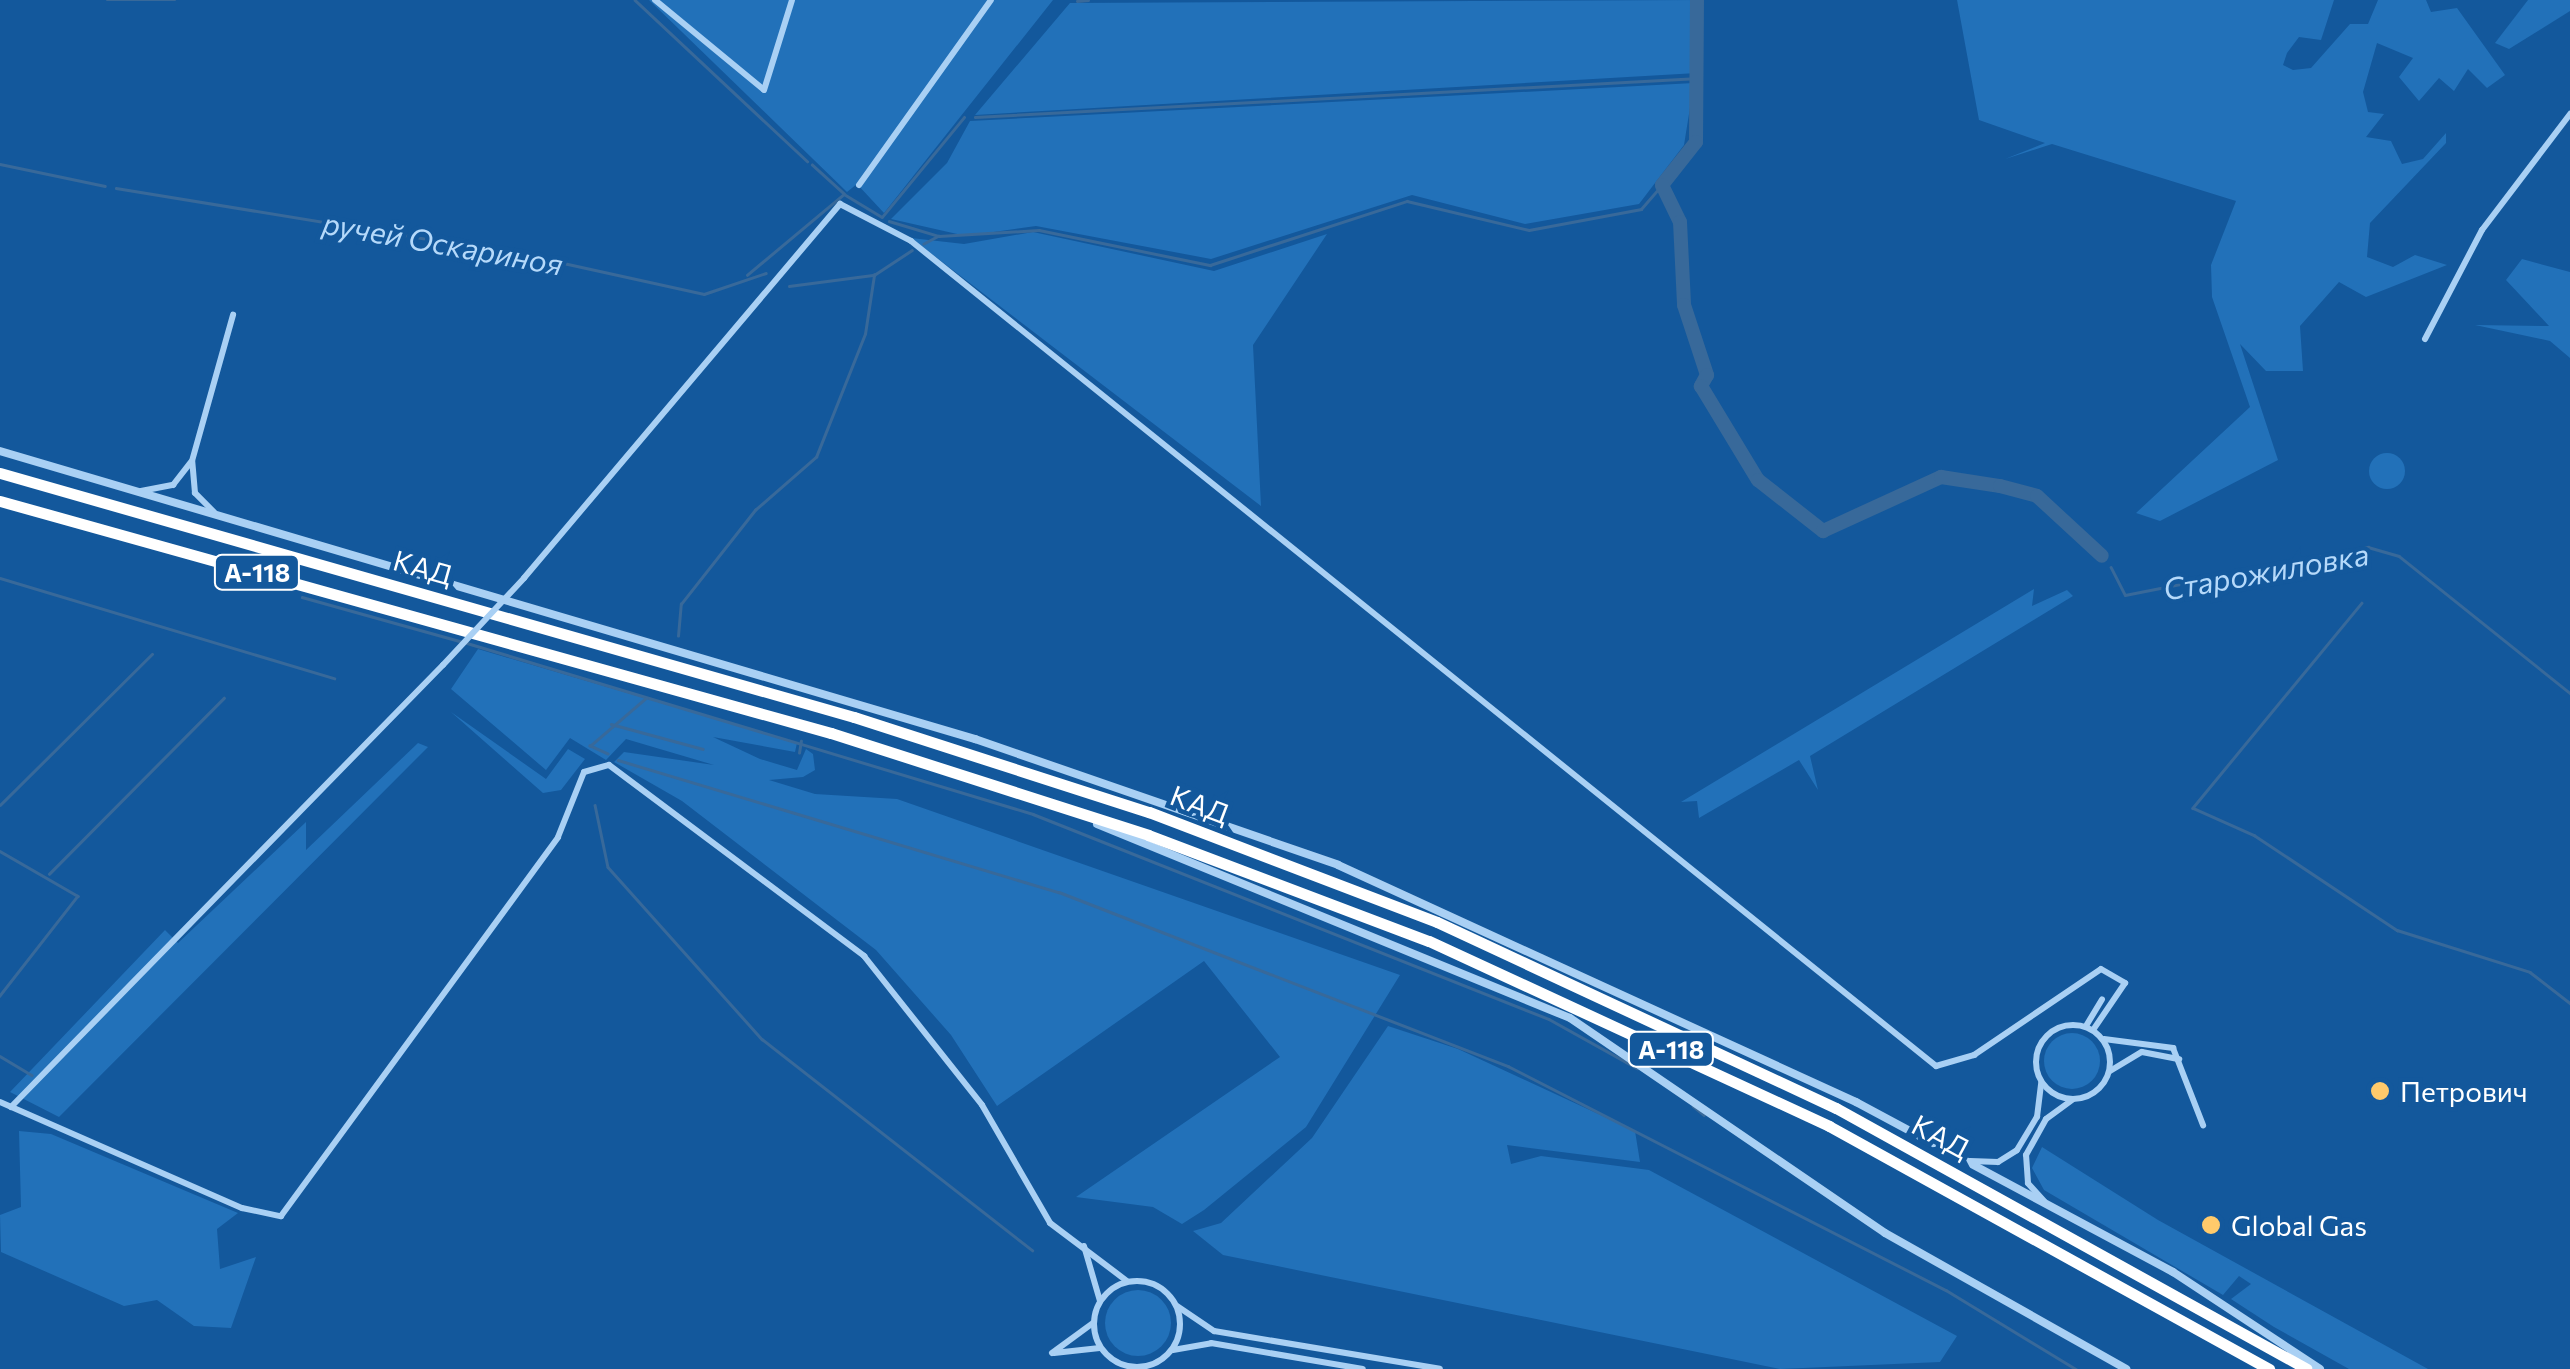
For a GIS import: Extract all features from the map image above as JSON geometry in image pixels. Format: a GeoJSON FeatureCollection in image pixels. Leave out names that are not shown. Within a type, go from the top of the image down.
{"type":"FeatureCollection","features":[{"type":"Feature","properties":{"kind":"highway","name":"КАД"},"geometry":{"type":"LineString","coordinates":[[0,473],[854,718],[1149,812],[1438,922],[1836,1108],[2307,1369]]}},
{"type":"Feature","properties":{"kind":"highway","name":"КАД"},"geometry":{"type":"LineString","coordinates":[[0,501],[1040,800],[1429,941],[1638,1034],[1998,1214],[2269,1369]]}},
{"type":"Feature","properties":{"kind":"street"},"geometry":{"type":"LineString","coordinates":[[656,0],[764,90],[792,0]]}},
{"type":"Feature","properties":{"kind":"street"},"geometry":{"type":"LineString","coordinates":[[858,184],[991,0]]}},
{"type":"Feature","properties":{"kind":"street"},"geometry":{"type":"LineString","coordinates":[[2425,339],[2482,230],[2570,114]]}},
{"type":"Feature","properties":{"kind":"street"},"geometry":{"type":"LineString","coordinates":[[11,1107],[524,578],[840,204],[911,241],[1936,1066],[1974,1055],[2032,1007],[2101,969],[2124,983],[2090,1028]]}},
{"type":"Feature","properties":{"kind":"street"},"geometry":{"type":"LineString","coordinates":[[228,520],[195,493],[192,461],[232,315]]}},
{"type":"Feature","properties":{"kind":"street"},"geometry":{"type":"LineString","coordinates":[[0,451],[1158,798],[1494,930],[1970,1161],[2045,1202],[2320,1369]]}},
{"type":"Feature","properties":{"kind":"street"},"geometry":{"type":"LineString","coordinates":[[128,490],[172,485],[192,461]]}},
{"type":"Feature","properties":{"kind":"street"},"geometry":{"type":"LineString","coordinates":[[0,1102],[242,1208],[281,1216],[558,837],[584,772],[608,765],[864,956],[982,1105],[1050,1223],[1127,1281],[1151,1282],[1214,1331],[1440,1369]]}},
{"type":"Feature","properties":{"kind":"street"},"geometry":{"type":"LineString","coordinates":[[1040,800],[1570,1018],[1885,1234],[2124,1368]]}},
{"type":"Feature","properties":{"kind":"street"},"geometry":{"type":"LineString","coordinates":[[2090,1028],[2102,999]]}},
{"type":"Feature","properties":{"kind":"street"},"geometry":{"type":"LineString","coordinates":[[1970,1161],[1998,1162],[2017,1150],[2037,1117],[2041,1041],[2066,1025],[2090,1028],[2103,1039],[2165,1042],[2179,1059],[2203,1125]]}},
{"type":"Feature","properties":{"kind":"street"},"geometry":{"type":"LineString","coordinates":[[2103,1039],[2109,1072]]}},
{"type":"Feature","properties":{"kind":"street"},"geometry":{"type":"LineString","coordinates":[[2045,1202],[2028,1183],[2026,1154],[2051,1113],[2073,1099],[2096,1092],[2109,1072],[2142,1052],[2179,1059]]}},
{"type":"Feature","properties":{"kind":"street"},"geometry":{"type":"LineString","coordinates":[[2040,1080],[2073,1099]]}},
{"type":"Feature","properties":{"kind":"street"},"geometry":{"type":"LineString","coordinates":[[1084,1246],[1100,1301],[1093,1323],[1101,1348],[1126,1367],[1148,1367],[1172,1350],[1212,1343],[1363,1369]]}},
{"type":"Feature","properties":{"kind":"street"},"geometry":{"type":"LineString","coordinates":[[1100,1301],[1127,1281]]}},
{"type":"Feature","properties":{"kind":"street"},"geometry":{"type":"LineString","coordinates":[[1172,1350],[1177,1306]]}},
{"type":"Feature","properties":{"kind":"street"},"geometry":{"type":"LineString","coordinates":[[1093,1323],[1052,1353],[1101,1348]]}},
{"type":"Feature","properties":{"kind":"shaded area"},"geometry":{"type":"Polygon","coordinates":[[[649,0],[1053,0],[884,213],[857,184],[847,192],[649,0]]]}},
{"type":"Feature","properties":{"kind":"shaded area"},"geometry":{"type":"Polygon","coordinates":[[[1702,0],[1699,98],[1697,73],[975,115],[1070,3],[1702,0]]]}},
{"type":"Feature","properties":{"kind":"shaded area"},"geometry":{"type":"Polygon","coordinates":[[[1957,0],[2334,0],[2321,40],[2299,37],[2287,53],[2283,65],[2293,70],[2311,68],[2350,24],[2368,24],[2378,0],[2426,0],[2431,12],[2457,8],[2505,75],[2487,88],[2468,69],[2454,91],[2439,78],[2419,101],[2399,77],[2413,58],[2377,43],[2363,92],[2368,112],[2384,114],[2366,137],[2391,141],[2402,164],[2423,159],[2446,133],[2446,143],[2370,223],[2367,257],[2393,267],[2415,255],[2447,265],[2366,297],[2339,282],[2300,326],[2303,371],[2266,371],[2240,344],[2278,460],[2160,521],[2136,513],[2250,407],[2212,297],[2211,265],[2236,201],[2052,144],[2005,159],[2045,143],[1979,120],[1957,0]]]}},
{"type":"Feature","properties":{"kind":"shaded area"},"geometry":{"type":"Polygon","coordinates":[[[2528,0],[2570,0],[2570,11],[2509,49],[2495,43],[2528,0]]]}},
{"type":"Feature","properties":{"kind":"shaded area"},"geometry":{"type":"Polygon","coordinates":[[[1694,83],[1684,145],[1639,204],[1525,224],[1412,195],[1211,259],[1036,226],[966,236],[891,219],[947,163],[970,121],[1694,83]]]}},
{"type":"Feature","properties":{"kind":"shaded area"},"geometry":{"type":"Polygon","coordinates":[[[1033,232],[1214,271],[1327,234],[1253,345],[1261,506],[911,238],[964,244],[1033,232]]]}},
{"type":"Feature","properties":{"kind":"shaded area"},"geometry":{"type":"Polygon","coordinates":[[[2522,259],[2570,272],[2570,358],[2550,341],[2475,325],[2549,326],[2506,280],[2522,259]]]}},
{"type":"Feature","properties":{"kind":"shaded area"},"geometry":{"type":"Polygon","coordinates":[[[2387,453],[2400,458],[2405,471],[2400,484],[2387,489],[2374,484],[2369,471],[2374,458],[2387,453]]]}},
{"type":"Feature","properties":{"kind":"shaded area"},"geometry":{"type":"Polygon","coordinates":[[[2034,589],[2032,606],[2067,590],[2073,596],[1810,756],[1818,790],[1799,760],[1699,818],[1697,801],[1681,802],[2034,589]]]}},
{"type":"Feature","properties":{"kind":"shaded area"},"geometry":{"type":"Polygon","coordinates":[[[478,649],[797,743],[795,752],[713,737],[760,759],[797,770],[806,749],[813,754],[815,770],[803,777],[769,780],[815,794],[897,799],[1400,975],[1306,1127],[1204,1210],[1182,1224],[1153,1207],[1076,1197],[1280,1057],[1204,961],[997,1106],[951,1035],[876,950],[682,801],[614,762],[624,752],[714,765],[626,739],[606,760],[570,738],[546,770],[451,689],[478,649]]]}},
{"type":"Feature","properties":{"kind":"shaded area"},"geometry":{"type":"Polygon","coordinates":[[[451,712],[546,779],[568,749],[585,759],[561,790],[543,793],[451,712]]]}},
{"type":"Feature","properties":{"kind":"shaded area"},"geometry":{"type":"Polygon","coordinates":[[[418,743],[428,747],[59,1117],[10,1092],[165,930],[178,943],[306,822],[306,850],[418,743]]]}},
{"type":"Feature","properties":{"kind":"shaded area"},"geometry":{"type":"Polygon","coordinates":[[[1388,1026],[1458,1049],[1635,1131],[1640,1162],[1507,1145],[1511,1164],[1541,1156],[1649,1170],[1957,1336],[1940,1362],[1780,1369],[1223,1255],[1193,1231],[1221,1223],[1312,1138],[1388,1026]]]}},
{"type":"Feature","properties":{"kind":"shaded area"},"geometry":{"type":"Polygon","coordinates":[[[2072,1033],[2092,1041],[2100,1061],[2092,1081],[2072,1089],[2052,1081],[2044,1061],[2052,1041],[2072,1033]]]}},
{"type":"Feature","properties":{"kind":"shaded area"},"geometry":{"type":"Polygon","coordinates":[[[19,1131],[51,1134],[238,1213],[217,1229],[220,1269],[256,1257],[231,1328],[194,1326],[157,1300],[124,1306],[1,1252],[0,1215],[21,1207],[19,1131]]]}},
{"type":"Feature","properties":{"kind":"shaded area"},"geometry":{"type":"Polygon","coordinates":[[[2042,1147],[2158,1220],[2428,1369],[2349,1369],[2274,1327],[2231,1299],[2251,1284],[2239,1276],[2223,1295],[2044,1190],[2032,1168],[2042,1147]]]}},
{"type":"Feature","properties":{"kind":"shaded area"},"geometry":{"type":"Polygon","coordinates":[[[1138,1290],[1151,1292],[1161,1300],[1169,1310],[1169,1336],[1161,1346],[1151,1354],[1138,1356],[1125,1354],[1115,1346],[1107,1336],[1105,1323],[1107,1310],[1115,1300],[1125,1292],[1138,1290]]]}},
{"type":"Feature","properties":{"kind":"waterway"},"geometry":{"type":"LineString","coordinates":[[107,0],[175,0]]}},
{"type":"Feature","properties":{"kind":"waterway"},"geometry":{"type":"LineString","coordinates":[[635,0],[807,161]]}},
{"type":"Feature","properties":{"kind":"waterway"},"geometry":{"type":"LineString","coordinates":[[1077,1],[1088,0]]}},
{"type":"Feature","properties":{"kind":"waterway","name":"Старожиловка"},"geometry":{"type":"LineString","coordinates":[[1697,0],[1696,142],[1662,185],[1680,222],[1684,305],[1707,375],[1701,386],[1758,480],[1823,531],[1941,477],[2000,486],[2037,496],[2102,556]]}},
{"type":"Feature","properties":{"kind":"waterway"},"geometry":{"type":"LineString","coordinates":[[975,117],[1699,78]]}},
{"type":"Feature","properties":{"kind":"waterway"},"geometry":{"type":"LineString","coordinates":[[844,194],[882,217],[964,117]]}},
{"type":"Feature","properties":{"kind":"waterway","name":"ручей Оскариноя"},"geometry":{"type":"LineString","coordinates":[[0,164],[105,186]]}},
{"type":"Feature","properties":{"kind":"waterway"},"geometry":{"type":"LineString","coordinates":[[747,275],[844,194],[812,165]]}},
{"type":"Feature","properties":{"kind":"waterway","name":"ручей Оскариноя"},"geometry":{"type":"LineString","coordinates":[[939,236],[1039,230],[1210,265],[1407,201],[1529,230],[1641,209],[1662,185]]}},
{"type":"Feature","properties":{"kind":"waterway","name":"ручей Оскариноя"},"geometry":{"type":"LineString","coordinates":[[116,188],[527,255],[704,294],[766,273]]}},
{"type":"Feature","properties":{"kind":"waterway","name":"ручей Оскариноя"},"geometry":{"type":"LineString","coordinates":[[889,221],[939,236],[924,244]]}},
{"type":"Feature","properties":{"kind":"waterway","name":"ручей Оскариноя"},"geometry":{"type":"LineString","coordinates":[[789,286],[874,275],[912,250]]}},
{"type":"Feature","properties":{"kind":"waterway"},"geometry":{"type":"LineString","coordinates":[[678,636],[681,604],[755,510],[816,457],[865,334],[874,275]]}},
{"type":"Feature","properties":{"kind":"waterway","name":"Старожиловка"},"geometry":{"type":"LineString","coordinates":[[2111,567],[2125,595],[2368,547],[2399,556],[2570,693]]}},
{"type":"Feature","properties":{"kind":"waterway"},"geometry":{"type":"LineString","coordinates":[[0,578],[334,678]]}},
{"type":"Feature","properties":{"kind":"waterway"},"geometry":{"type":"LineString","coordinates":[[302,597],[460,641]]}},
{"type":"Feature","properties":{"kind":"waterway","name":"Старожиловка"},"geometry":{"type":"LineString","coordinates":[[2362,603],[2193,808],[2254,835],[2397,930],[2530,972],[2570,1003]]}},
{"type":"Feature","properties":{"kind":"waterway"},"geometry":{"type":"LineString","coordinates":[[467,643],[1033,814],[1549,1019],[1637,1068]]}},
{"type":"Feature","properties":{"kind":"waterway"},"geometry":{"type":"LineString","coordinates":[[0,805],[152,654]]}},
{"type":"Feature","properties":{"kind":"waterway"},"geometry":{"type":"LineString","coordinates":[[49,874],[224,698]]}},
{"type":"Feature","properties":{"kind":"waterway"},"geometry":{"type":"LineString","coordinates":[[608,754],[590,746],[646,698]]}},
{"type":"Feature","properties":{"kind":"waterway"},"geometry":{"type":"LineString","coordinates":[[611,724],[703,749]]}},
{"type":"Feature","properties":{"kind":"waterway"},"geometry":{"type":"LineString","coordinates":[[799,753],[801,741]]}},
{"type":"Feature","properties":{"kind":"waterway"},"geometry":{"type":"LineString","coordinates":[[618,760],[1059,892],[1508,1066],[1946,1290],[2076,1369]]}},
{"type":"Feature","properties":{"kind":"waterway"},"geometry":{"type":"LineString","coordinates":[[595,805],[608,867],[762,1039],[1032,1250]]}},
{"type":"Feature","properties":{"kind":"waterway"},"geometry":{"type":"LineString","coordinates":[[0,851],[78,896],[0,996]]}},
{"type":"Feature","properties":{"kind":"waterway"},"geometry":{"type":"LineString","coordinates":[[0,1056],[32,1075]]}},
{"type":"Feature","properties":{"kind":"waterway"},"geometry":{"type":"LineString","coordinates":[[1693,1106],[1704,1115]]}},
{"type":"Feature","properties":{"kind":"place","name":"Петрович"},"geometry":{"type":"Point","coordinates":[2380,1091]}},
{"type":"Feature","properties":{"kind":"place","name":"Global Gas"},"geometry":{"type":"Point","coordinates":[2211,1225]}}]}
